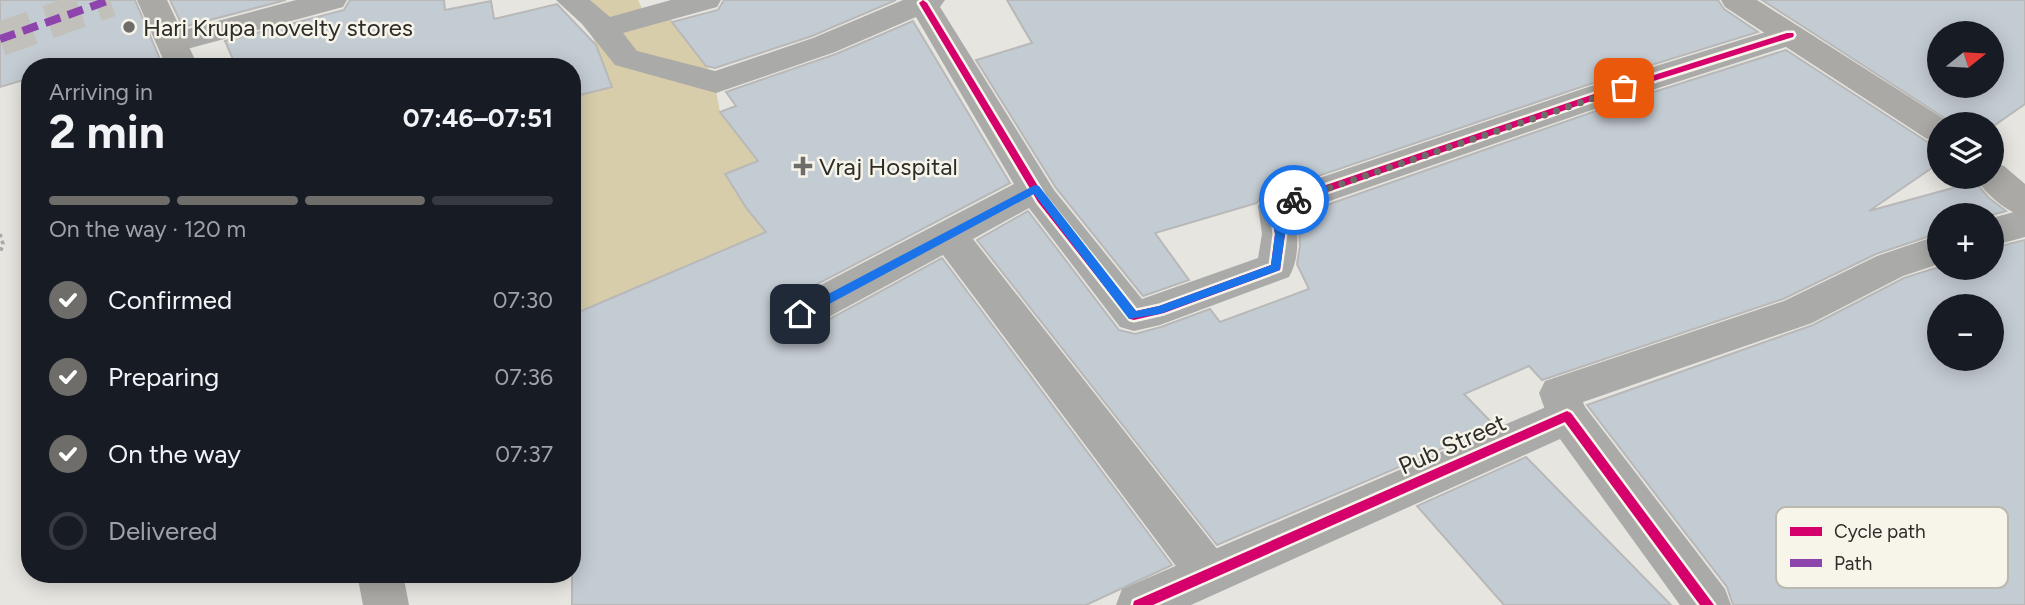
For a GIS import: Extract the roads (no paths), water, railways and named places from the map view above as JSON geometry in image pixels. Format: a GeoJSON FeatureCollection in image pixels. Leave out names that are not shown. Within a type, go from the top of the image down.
{"type":"FeatureCollection","features":[{"type":"Feature","properties":{"kind":"main road"},"geometry":{"type":"LineString","coordinates":[[152,0],[177,55]]}},
{"type":"Feature","properties":{"kind":"main road"},"geometry":{"type":"LineString","coordinates":[[1736,0],[1927,123]]}},
{"type":"Feature","properties":{"kind":"main road"},"geometry":{"type":"LineString","coordinates":[[2004,186],[2025,204]]}},
{"type":"Feature","properties":{"kind":"main road"},"geometry":{"type":"LineString","coordinates":[[382,583],[386,605]]}},
{"type":"Feature","properties":{"kind":"street"},"geometry":{"type":"LineString","coordinates":[[177,55],[332,0]]}},
{"type":"Feature","properties":{"kind":"street"},"geometry":{"type":"LineString","coordinates":[[571,0],[593,17],[626,58],[716,82],[824,46],[926,1],[1035,189],[1133,316],[1160,310],[1276,267],[1280,234],[1276,206],[1600,95],[1790,35]]}},
{"type":"Feature","properties":{"kind":"street"},"geometry":{"type":"LineString","coordinates":[[603,29],[631,6],[631,0]]}},
{"type":"Feature","properties":{"kind":"street"},"geometry":{"type":"LineString","coordinates":[[603,29],[706,0]]}},
{"type":"Feature","properties":{"kind":"street"},"geometry":{"type":"LineString","coordinates":[[800,314],[1035,189]]}},
{"type":"Feature","properties":{"kind":"street"},"geometry":{"type":"LineString","coordinates":[[2004,229],[2025,223]]}},
{"type":"Feature","properties":{"kind":"street"},"geometry":{"type":"LineString","coordinates":[[949,235],[1209,574]]}},
{"type":"Feature","properties":{"kind":"street"},"geometry":{"type":"LineString","coordinates":[[1708,605],[1567,416],[1559,393],[1798,312],[1890,266],[1927,253]]}},
{"type":"Feature","properties":{"kind":"street","name":"Pub Street"},"geometry":{"type":"LineString","coordinates":[[1139,605],[1567,416]]}},
{"type":"Feature","properties":{"kind":"tunnel"},"geometry":{"type":"LineString","coordinates":[[0,39],[110,0]]}},
{"type":"Feature","properties":{"kind":"place","name":"Hari Krupa novelty stores"},"geometry":{"type":"Point","coordinates":[129,27]}},
{"type":"Feature","properties":{"kind":"place","name":"Vraj Hospital"},"geometry":{"type":"Point","coordinates":[803,166]}}]}
